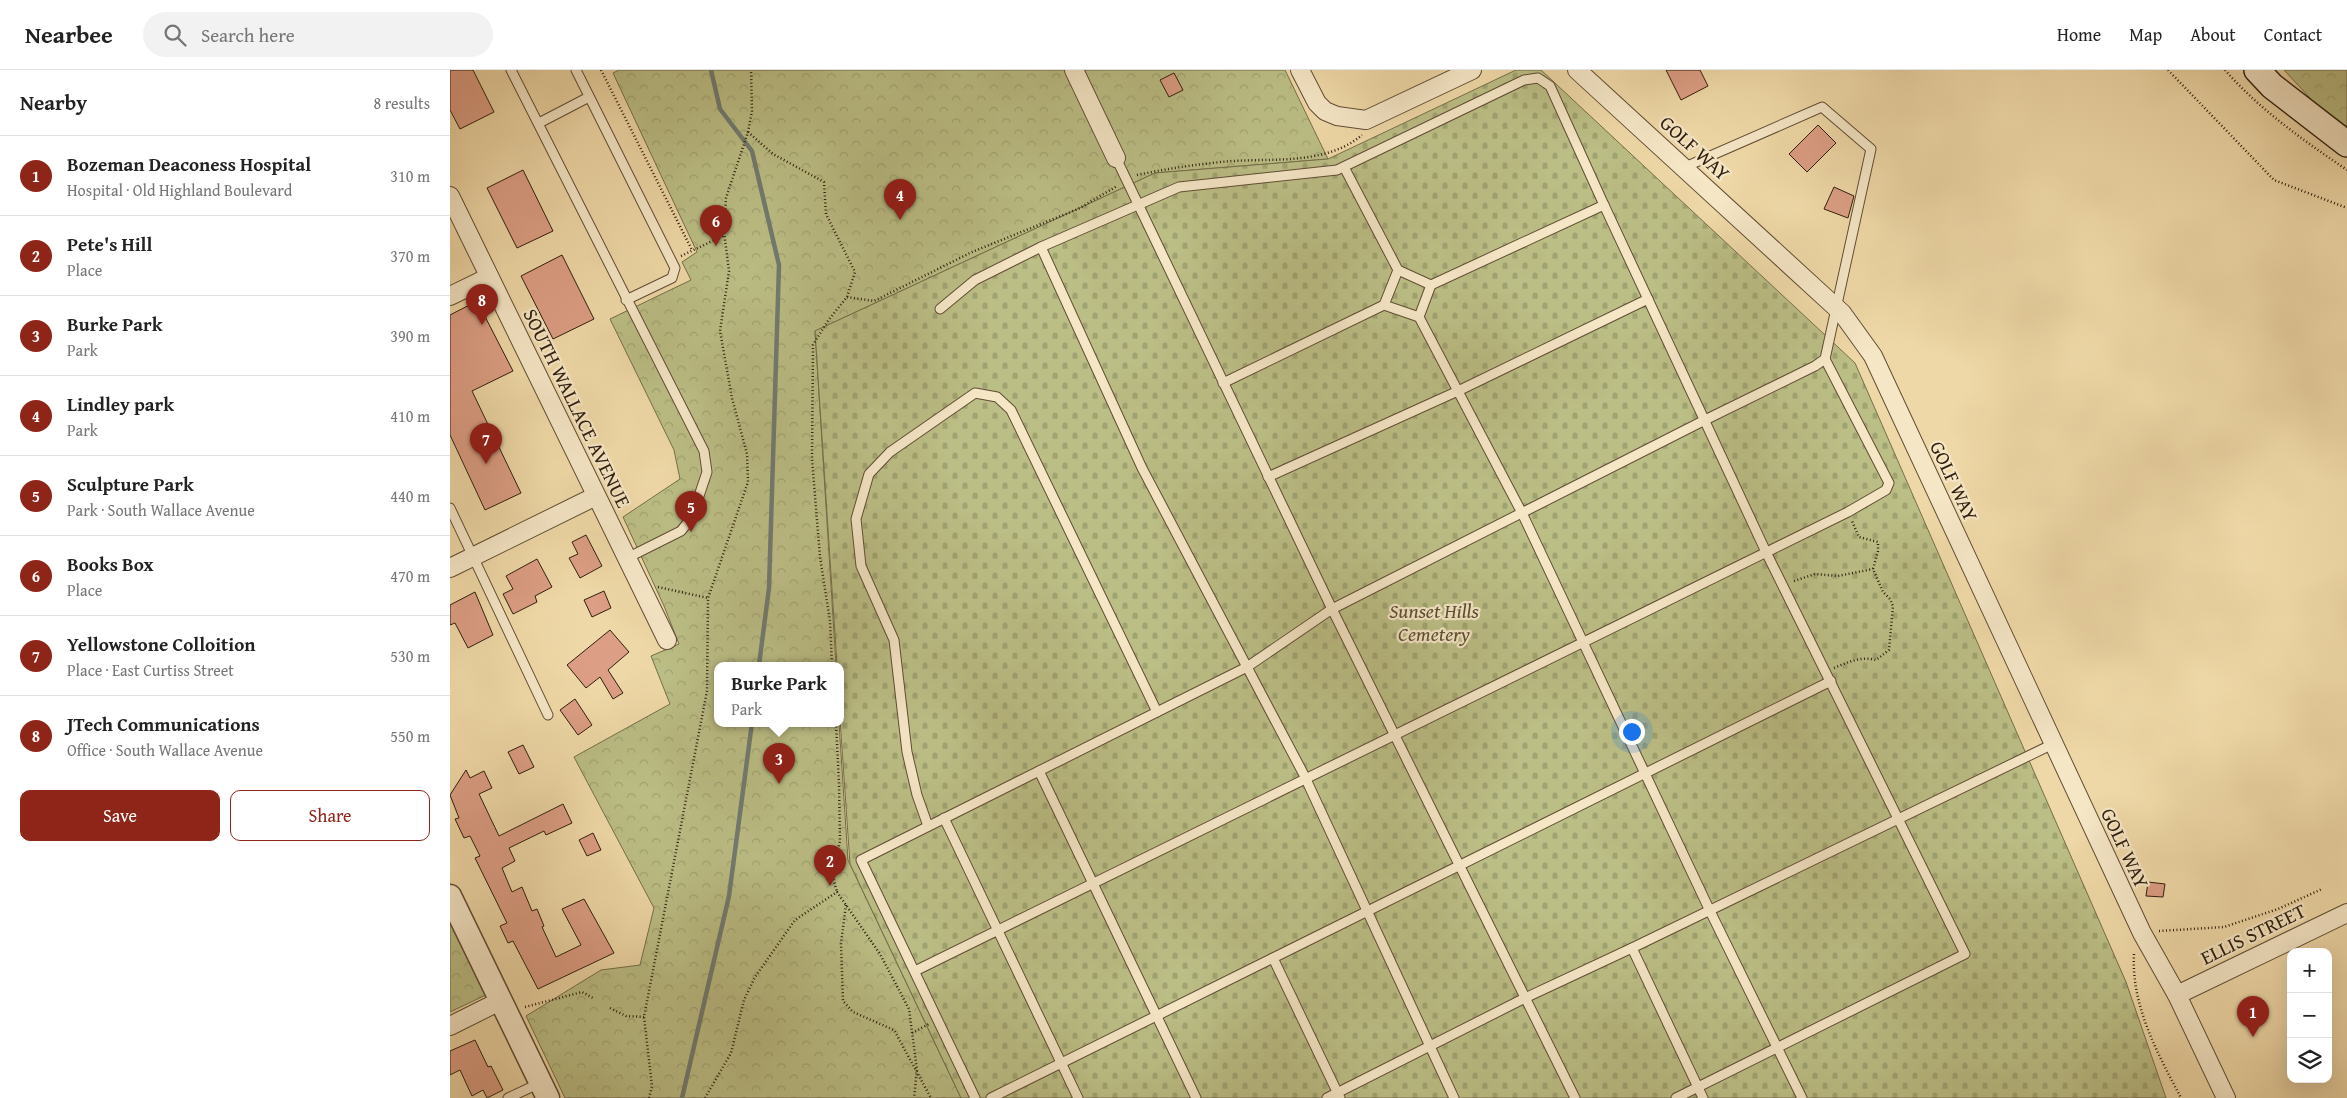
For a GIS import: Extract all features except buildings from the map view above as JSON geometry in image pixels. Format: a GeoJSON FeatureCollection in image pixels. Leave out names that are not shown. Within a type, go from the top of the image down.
{"type":"FeatureCollection","features":[{"type":"Feature","properties":{"kind":"main road"},"geometry":{"type":"LineString","coordinates":[[2257,70],[2272,86],[2347,144]]}},
{"type":"Feature","properties":{"kind":"street"},"geometry":{"type":"LineString","coordinates":[[1074,70],[1116,158]]}},
{"type":"Feature","properties":{"kind":"street"},"geometry":{"type":"LineString","coordinates":[[1300,70],[1317,103],[1325,111],[1345,117],[1366,120],[1472,70]]}},
{"type":"Feature","properties":{"kind":"street","name":"GOLF WAY"},"geometry":{"type":"LineString","coordinates":[[1577,70],[1837,308],[1873,356],[2142,933],[2177,994],[2226,1098]]}},
{"type":"Feature","properties":{"kind":"street","name":"SOUTH WALLACE AVENUE"},"geometry":{"type":"LineString","coordinates":[[450,196],[667,640]]}},
{"type":"Feature","properties":{"kind":"street"},"geometry":{"type":"LineString","coordinates":[[450,296],[489,277]]}},
{"type":"Feature","properties":{"kind":"street"},"geometry":{"type":"LineString","coordinates":[[450,568],[596,496]]}},
{"type":"Feature","properties":{"kind":"street"},"geometry":{"type":"LineString","coordinates":[[450,896],[544,1090]]}},
{"type":"Feature","properties":{"kind":"street","name":"ELLIS STREET"},"geometry":{"type":"LineString","coordinates":[[2177,994],[2347,913]]}},
{"type":"Feature","properties":{"kind":"street"},"geometry":{"type":"LineString","coordinates":[[450,1026],[500,1001]]}},
{"type":"Feature","properties":{"kind":"lane"},"geometry":{"type":"LineString","coordinates":[[511,70],[704,451],[706,472],[692,517],[681,531],[627,558]]}},
{"type":"Feature","properties":{"kind":"lane"},"geometry":{"type":"LineString","coordinates":[[576,70],[676,268],[672,278],[626,300]]}},
{"type":"Feature","properties":{"kind":"lane"},"geometry":{"type":"LineString","coordinates":[[940,309],[975,280],[1041,247],[1179,187],[1337,170],[1524,80],[1538,78],[1550,86],[1766,552],[1900,819],[1965,954],[1676,1098]]}},
{"type":"Feature","properties":{"kind":"lane"},"geometry":{"type":"LineString","coordinates":[[539,123],[589,97]]}},
{"type":"Feature","properties":{"kind":"lane"},"geometry":{"type":"LineString","coordinates":[[914,971],[1848,512],[1886,490],[1889,483],[1825,359],[1871,149],[1822,108],[1685,168]]}},
{"type":"Feature","properties":{"kind":"lane"},"geometry":{"type":"LineString","coordinates":[[1116,158],[1394,736],[1575,1098]]}},
{"type":"Feature","properties":{"kind":"lane"},"geometry":{"type":"LineString","coordinates":[[1344,167],[1398,270],[1431,284]]}},
{"type":"Feature","properties":{"kind":"lane"},"geometry":{"type":"LineString","coordinates":[[1420,317],[1431,284],[1604,205]]}},
{"type":"Feature","properties":{"kind":"lane"},"geometry":{"type":"LineString","coordinates":[[1041,247],[1142,468],[1306,779],[1454,1098]]}},
{"type":"Feature","properties":{"kind":"lane"},"geometry":{"type":"LineString","coordinates":[[1224,383],[1384,305],[1398,270]]}},
{"type":"Feature","properties":{"kind":"lane"},"geometry":{"type":"LineString","coordinates":[[1268,477],[1458,391],[1648,300]]}},
{"type":"Feature","properties":{"kind":"lane"},"geometry":{"type":"LineString","coordinates":[[1384,305],[1420,317],[1522,513],[1710,911],[1802,1098]]}},
{"type":"Feature","properties":{"kind":"lane"},"geometry":{"type":"LineString","coordinates":[[975,1098],[861,860],[1247,667],[1332,609],[1815,366],[1825,359]]}},
{"type":"Feature","properties":{"kind":"lane"},"geometry":{"type":"LineString","coordinates":[[928,826],[917,795],[907,752],[894,640],[860,566],[856,519],[869,474],[890,452],[975,394],[996,398],[1011,410],[1157,712]]}},
{"type":"Feature","properties":{"kind":"lane"},"geometry":{"type":"LineString","coordinates":[[450,508],[548,715]]}},
{"type":"Feature","properties":{"kind":"lane"},"geometry":{"type":"LineString","coordinates":[[991,1098],[1831,682]]}},
{"type":"Feature","properties":{"kind":"lane"},"geometry":{"type":"LineString","coordinates":[[1327,1098],[1338,1095],[1525,998],[1710,911],[2053,744]]}},
{"type":"Feature","properties":{"kind":"lane"},"geometry":{"type":"LineString","coordinates":[[1039,771],[1196,1098]]}},
{"type":"Feature","properties":{"kind":"lane"},"geometry":{"type":"LineString","coordinates":[[944,818],[1078,1098]]}},
{"type":"Feature","properties":{"kind":"lane"},"geometry":{"type":"LineString","coordinates":[[1632,948],[1703,1098]]}},
{"type":"Feature","properties":{"kind":"lane"},"geometry":{"type":"LineString","coordinates":[[1273,958],[1338,1095]]}},
{"type":"Feature","properties":{"kind":"lane"},"geometry":{"type":"LineString","coordinates":[[508,1098],[544,1090]]}},
{"type":"Feature","properties":{"kind":"path"},"geometry":{"type":"LineString","coordinates":[[601,70],[692,250]]}},
{"type":"Feature","properties":{"kind":"path"},"geometry":{"type":"LineString","coordinates":[[649,1098],[652,1086],[644,1018],[707,691],[708,598],[748,482],[747,454],[732,398],[720,331],[729,271],[725,235],[726,198],[732,176],[747,138],[752,111],[751,70]]}},
{"type":"Feature","properties":{"kind":"path"},"geometry":{"type":"LineString","coordinates":[[2168,70],[2274,180],[2347,208]]}},
{"type":"Feature","properties":{"kind":"path"},"geometry":{"type":"LineString","coordinates":[[2225,70],[2262,107],[2291,131],[2347,170]]}},
{"type":"Feature","properties":{"kind":"path"},"geometry":{"type":"LineString","coordinates":[[748,132],[773,154],[824,182],[826,214],[855,272],[847,298],[827,322],[813,345],[812,459],[820,557],[830,621],[832,662]]}},
{"type":"Feature","properties":{"kind":"path"},"geometry":{"type":"LineString","coordinates":[[671,261],[725,235]]}},
{"type":"Feature","properties":{"kind":"path"},"geometry":{"type":"LineString","coordinates":[[1826,672],[1857,659],[1868,658],[1876,660],[1882,658],[1889,650],[1893,606],[1890,598],[1883,592],[1873,569],[1878,551],[1878,542],[1859,537],[1848,512]]}},
{"type":"Feature","properties":{"kind":"path"},"geometry":{"type":"LineString","coordinates":[[1783,585],[1815,574],[1838,576],[1873,569]]}},
{"type":"Feature","properties":{"kind":"path"},"geometry":{"type":"LineString","coordinates":[[639,583],[708,598]]}},
{"type":"Feature","properties":{"kind":"path"},"geometry":{"type":"LineString","coordinates":[[836,727],[840,784],[840,841],[832,874],[837,892],[880,954],[909,1009],[917,1070],[914,1098]]}},
{"type":"Feature","properties":{"kind":"path"},"geometry":{"type":"LineString","coordinates":[[2181,1098],[2160,1057],[2143,1015],[2135,981],[2134,960],[2135,945],[2142,933],[2224,927],[2278,909],[2322,889]]}},
{"type":"Feature","properties":{"kind":"path"},"geometry":{"type":"LineString","coordinates":[[705,1098],[731,1053],[744,1000],[755,977],[795,920],[837,892]]}},
{"type":"Feature","properties":{"kind":"path"},"geometry":{"type":"LineString","coordinates":[[846,904],[842,943],[843,1001],[853,1012],[894,1030],[931,1098]]}},
{"type":"Feature","properties":{"kind":"path"},"geometry":{"type":"LineString","coordinates":[[525,1007],[582,992],[592,998]]}},
{"type":"Feature","properties":{"kind":"path"},"geometry":{"type":"LineString","coordinates":[[610,1008],[626,1016],[644,1018]]}},
{"type":"Feature","properties":{"kind":"path"},"geometry":{"type":"LineString","coordinates":[[912,1033],[938,1020]]}},
{"type":"Feature","properties":{"kind":"green space"},"geometry":{"type":"Polygon","coordinates":[[[619,70],[1285,70],[1328,159],[1155,173],[815,331],[836,662],[714,662],[714,727],[839,727],[848,860],[961,1098],[565,1098],[526,1016],[601,970],[640,965],[654,908],[574,757],[670,704],[651,656],[679,644],[664,606],[623,517],[680,479],[674,450],[610,319],[691,280],[682,262],[697,252],[613,73],[619,70]]]}},
{"type":"Feature","properties":{"kind":"green space","name":"Sunset Hills Cemetery"},"geometry":{"type":"Polygon","coordinates":[[[1516,70],[1541,70],[1855,363],[2126,982],[2166,1098],[961,1098],[850,864],[841,727],[844,727],[844,662],[837,662],[815,331],[1155,173],[1328,159],[1516,70]]]}},
{"type":"Feature","properties":{"kind":"green space"},"geometry":{"type":"Polygon","coordinates":[[[2284,70],[2347,70],[2347,130],[2325,114],[2284,70]]]}},
{"type":"Feature","properties":{"kind":"green space"},"geometry":{"type":"Polygon","coordinates":[[[450,910],[490,993],[450,1012],[450,910]]]}},
{"type":"Feature","properties":{"kind":"waterway"},"geometry":{"type":"LineString","coordinates":[[711,70],[720,109],[752,151],[779,265],[769,588],[759,662]]}},
{"type":"Feature","properties":{"kind":"waterway"},"geometry":{"type":"LineString","coordinates":[[682,1098],[729,896],[751,727]]}},
{"type":"Feature","properties":{"kind":"place","name":"Lindley park"},"geometry":{"type":"Point","coordinates":[900,220]}},
{"type":"Feature","properties":{"kind":"place","name":"Books Box"},"geometry":{"type":"Point","coordinates":[716,246]}},
{"type":"Feature","properties":{"kind":"place","name":"JTech Communications"},"geometry":{"type":"Point","coordinates":[482,325]}},
{"type":"Feature","properties":{"kind":"place","name":"Yellowstone Colloition"},"geometry":{"type":"Point","coordinates":[486,464]}},
{"type":"Feature","properties":{"kind":"place","name":"Sculpture Park"},"geometry":{"type":"Point","coordinates":[691,532]}},
{"type":"Feature","properties":{"kind":"place","name":"Burke Park"},"geometry":{"type":"Point","coordinates":[779,784]}},
{"type":"Feature","properties":{"kind":"place","name":"Pete's Hill"},"geometry":{"type":"Point","coordinates":[830,886]}},
{"type":"Feature","properties":{"kind":"place","name":"Bozeman Deaconess Hospital"},"geometry":{"type":"Point","coordinates":[2253,1037]}}]}
